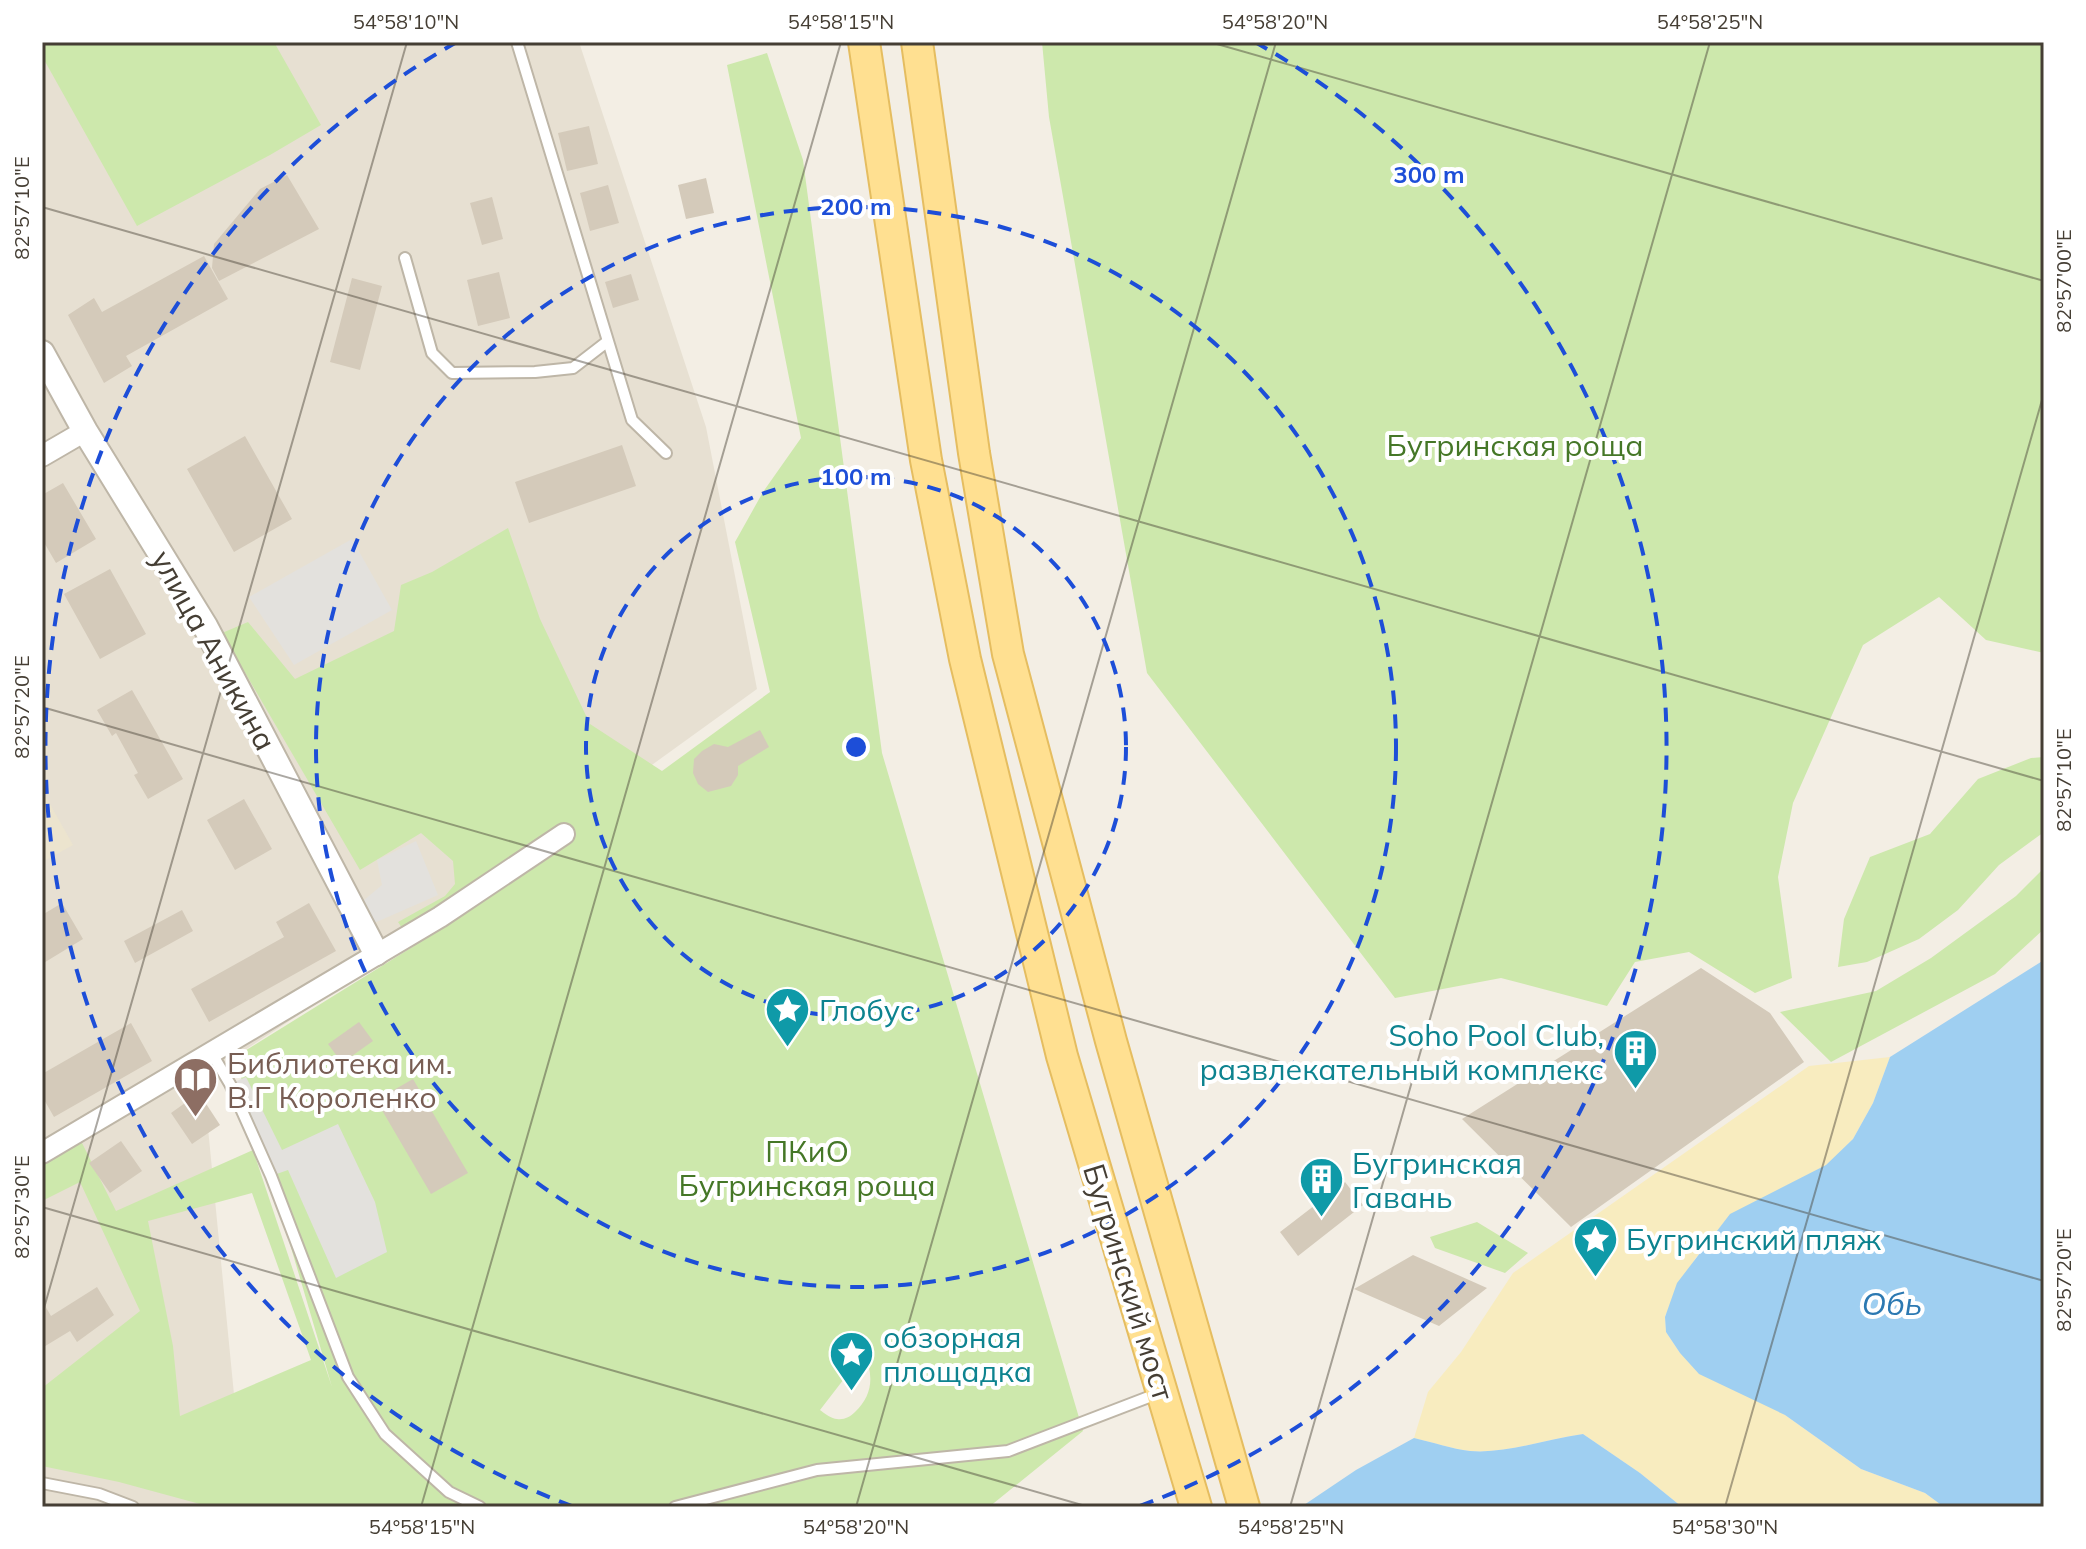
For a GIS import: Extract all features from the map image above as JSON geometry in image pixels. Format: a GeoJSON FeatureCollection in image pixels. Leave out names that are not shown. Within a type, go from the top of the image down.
{"type":"FeatureCollection","features":[{"type":"Feature","properties":{"kind":"main road","name":"Бугринский мост"},"geometry":{"type":"LineString","coordinates":[[864,42],[926,460],[965,659],[1062,1056],[1196,1507]]}},
{"type":"Feature","properties":{"kind":"main road"},"geometry":{"type":"LineString","coordinates":[[917,42],[974,453],[1008,654],[1111,1041],[1244,1507]]}},
{"type":"Feature","properties":{"kind":"street","name":"улица Аникина"},"geometry":{"type":"LineString","coordinates":[[42,353],[85,431],[205,626],[376,953]]}},
{"type":"Feature","properties":{"kind":"street"},"geometry":{"type":"LineString","coordinates":[[42,456],[85,431]]}},
{"type":"Feature","properties":{"kind":"street"},"geometry":{"type":"LineString","coordinates":[[42,1153],[440,917],[564,834]]}},
{"type":"Feature","properties":{"kind":"lane"},"geometry":{"type":"LineString","coordinates":[[517,42],[632,420],[666,453]]}},
{"type":"Feature","properties":{"kind":"lane"},"geometry":{"type":"LineString","coordinates":[[405,258],[432,353],[452,373],[535,372],[573,368],[608,341]]}},
{"type":"Feature","properties":{"kind":"lane"},"geometry":{"type":"LineString","coordinates":[[211,1051],[230,1084],[271,1176],[348,1377],[385,1434],[449,1492],[480,1507]]}},
{"type":"Feature","properties":{"kind":"lane"},"geometry":{"type":"LineString","coordinates":[[675,1507],[817,1470],[1008,1451],[1154,1395]]}},
{"type":"Feature","properties":{"kind":"lane"},"geometry":{"type":"LineString","coordinates":[[42,1483],[99,1494],[133,1507]]}},
{"type":"Feature","properties":{"kind":"shaded area"},"geometry":{"type":"Polygon","coordinates":[[[42,42],[579,42],[706,427],[757,689],[368,970],[203,1077],[245,1507],[42,1507],[42,42]]]}},
{"type":"Feature","properties":{"kind":"shaded area"},"geometry":{"type":"Polygon","coordinates":[[[352,539],[392,610],[294,665],[249,597],[352,539]]]}},
{"type":"Feature","properties":{"kind":"shaded area"},"geometry":{"type":"Polygon","coordinates":[[[42,790],[73,845],[42,862],[42,790]]]}},
{"type":"Feature","properties":{"kind":"shaded area"},"geometry":{"type":"Polygon","coordinates":[[[416,841],[438,895],[372,924],[363,901],[382,885],[377,860],[416,841]]]}},
{"type":"Feature","properties":{"kind":"shaded area"},"geometry":{"type":"Polygon","coordinates":[[[246,1077],[282,1150],[338,1124],[375,1202],[387,1252],[336,1278],[288,1170],[271,1176],[230,1084],[246,1077]]]}},
{"type":"Feature","properties":{"kind":"green space"},"geometry":{"type":"Polygon","coordinates":[[[42,42],[274,42],[321,125],[137,226],[42,56],[42,42]]]}},
{"type":"Feature","properties":{"kind":"green space","name":"Бугринская роща"},"geometry":{"type":"Polygon","coordinates":[[[1042,42],[2044,42],[2044,653],[1986,640],[1939,597],[1863,645],[1793,803],[1778,877],[1792,978],[1755,993],[1689,952],[1635,962],[1607,1006],[1501,978],[1395,998],[1147,673],[1049,117],[1042,42]]]}},
{"type":"Feature","properties":{"kind":"green space","name":"ПКиО Бугринская роща"},"geometry":{"type":"Polygon","coordinates":[[[767,53],[803,160],[882,753],[1083,1431],[989,1507],[211,1507],[119,1482],[42,1466],[42,1388],[140,1311],[80,1182],[42,1201],[42,1163],[81,1141],[116,1211],[253,1150],[332,1387],[235,1057],[414,946],[398,922],[445,896],[455,884],[453,861],[421,833],[360,870],[222,633],[248,622],[295,679],[394,631],[401,585],[432,572],[508,528],[540,619],[590,724],[662,771],[770,692],[735,542],[763,492],[801,438],[727,65],[767,53]],[[252,1193],[148,1221],[173,1346],[180,1416],[311,1360],[252,1193]],[[864,1353],[820,1410],[830,1417],[849,1417],[865,1399],[870,1377],[864,1353]]]}},
{"type":"Feature","properties":{"kind":"green space"},"geometry":{"type":"Polygon","coordinates":[[[2044,757],[2044,832],[1999,865],[1958,910],[1919,939],[1867,962],[1838,967],[1844,919],[1870,857],[1930,834],[1978,779],[2031,758],[2044,757]]]}},
{"type":"Feature","properties":{"kind":"green space"},"geometry":{"type":"Polygon","coordinates":[[[2044,868],[2044,929],[1995,974],[1831,1062],[1780,1012],[1876,991],[1931,958],[2016,896],[2044,868]]]}},
{"type":"Feature","properties":{"kind":"green space"},"geometry":{"type":"Polygon","coordinates":[[[1477,1222],[1528,1253],[1505,1273],[1435,1248],[1430,1237],[1477,1222]]]}},
{"type":"Feature","properties":{"kind":"sand","name":"Бугринский пляж"},"geometry":{"type":"Polygon","coordinates":[[[1890,1057],[1873,1103],[1853,1139],[1827,1165],[1730,1215],[1695,1259],[1665,1316],[1666,1332],[1680,1353],[1785,1415],[1861,1469],[1925,1493],[1944,1507],[1682,1507],[1640,1473],[1583,1434],[1484,1451],[1463,1450],[1414,1438],[1428,1392],[1461,1352],[1513,1273],[1809,1066],[1890,1057]]]}},
{"type":"Feature","properties":{"kind":"water","name":"Обь"},"geometry":{"type":"Polygon","coordinates":[[[2044,960],[2044,1507],[1944,1507],[1925,1493],[1861,1469],[1785,1415],[1699,1374],[1666,1332],[1665,1317],[1677,1283],[1730,1214],[1826,1165],[1853,1139],[1873,1103],[1890,1057],[2044,960]]]}},
{"type":"Feature","properties":{"kind":"water"},"geometry":{"type":"Polygon","coordinates":[[[1583,1434],[1640,1473],[1682,1507],[1301,1507],[1356,1470],[1414,1438],[1463,1450],[1484,1451],[1583,1434]]]}},
{"type":"Feature","properties":{"kind":"building"},"geometry":{"type":"Polygon","coordinates":[[[589,126],[598,164],[567,171],[558,133],[589,126]]]}},
{"type":"Feature","properties":{"kind":"building"},"geometry":{"type":"Polygon","coordinates":[[[287,175],[319,229],[219,281],[212,268],[214,244],[260,189],[287,175]]]}},
{"type":"Feature","properties":{"kind":"building"},"geometry":{"type":"Polygon","coordinates":[[[706,178],[714,213],[686,219],[678,185],[706,178]]]}},
{"type":"Feature","properties":{"kind":"building"},"geometry":{"type":"Polygon","coordinates":[[[608,185],[619,223],[590,231],[580,193],[608,185]]]}},
{"type":"Feature","properties":{"kind":"building"},"geometry":{"type":"Polygon","coordinates":[[[492,197],[503,239],[482,245],[470,203],[492,197]]]}},
{"type":"Feature","properties":{"kind":"building"},"geometry":{"type":"Polygon","coordinates":[[[204,256],[228,299],[126,356],[132,366],[104,383],[68,315],[94,298],[102,312],[204,256]]]}},
{"type":"Feature","properties":{"kind":"building"},"geometry":{"type":"Polygon","coordinates":[[[499,272],[510,318],[478,326],[467,280],[499,272]]]}},
{"type":"Feature","properties":{"kind":"building"},"geometry":{"type":"Polygon","coordinates":[[[631,274],[639,300],[613,308],[605,282],[631,274]]]}},
{"type":"Feature","properties":{"kind":"building"},"geometry":{"type":"Polygon","coordinates":[[[352,278],[382,286],[360,370],[330,362],[352,278]]]}},
{"type":"Feature","properties":{"kind":"building"},"geometry":{"type":"Polygon","coordinates":[[[245,436],[292,519],[234,552],[187,469],[245,436]]]}},
{"type":"Feature","properties":{"kind":"building"},"geometry":{"type":"Polygon","coordinates":[[[622,445],[636,486],[529,523],[515,482],[622,445]]]}},
{"type":"Feature","properties":{"kind":"building"},"geometry":{"type":"Polygon","coordinates":[[[63,483],[96,539],[56,563],[42,539],[42,495],[63,483]]]}},
{"type":"Feature","properties":{"kind":"building"},"geometry":{"type":"Polygon","coordinates":[[[110,569],[146,634],[100,659],[64,594],[110,569]]]}},
{"type":"Feature","properties":{"kind":"building"},"geometry":{"type":"Polygon","coordinates":[[[132,690],[183,779],[148,799],[116,733],[112,736],[97,710],[132,690]]]}},
{"type":"Feature","properties":{"kind":"building"},"geometry":{"type":"Polygon","coordinates":[[[760,730],[769,747],[738,766],[738,775],[731,786],[708,792],[698,784],[693,773],[694,759],[702,751],[714,744],[728,747],[760,730]]]}},
{"type":"Feature","properties":{"kind":"building"},"geometry":{"type":"Polygon","coordinates":[[[244,799],[272,849],[235,870],[207,820],[244,799]]]}},
{"type":"Feature","properties":{"kind":"building"},"geometry":{"type":"Polygon","coordinates":[[[62,903],[83,939],[42,964],[42,915],[62,903]]]}},
{"type":"Feature","properties":{"kind":"building"},"geometry":{"type":"Polygon","coordinates":[[[309,903],[336,951],[209,1022],[191,989],[284,937],[276,922],[309,903]]]}},
{"type":"Feature","properties":{"kind":"building"},"geometry":{"type":"Polygon","coordinates":[[[182,910],[193,931],[135,963],[124,941],[182,910]]]}},
{"type":"Feature","properties":{"kind":"building","name":"Soho Pool Club, развлекательный комплекс"},"geometry":{"type":"Polygon","coordinates":[[[1701,968],[1770,1013],[1804,1062],[1571,1227],[1462,1119],[1701,968]]]}},
{"type":"Feature","properties":{"kind":"building"},"geometry":{"type":"Polygon","coordinates":[[[359,1022],[373,1041],[342,1063],[328,1044],[359,1022]]]}},
{"type":"Feature","properties":{"kind":"building"},"geometry":{"type":"Polygon","coordinates":[[[131,1023],[152,1061],[54,1117],[42,1096],[42,1074],[131,1023]]]}},
{"type":"Feature","properties":{"kind":"building"},"geometry":{"type":"Polygon","coordinates":[[[413,1079],[468,1173],[431,1194],[376,1100],[413,1079]]]}},
{"type":"Feature","properties":{"kind":"building","name":"Библиотека им. В.Г Короленко"},"geometry":{"type":"Polygon","coordinates":[[[199,1093],[220,1125],[192,1144],[171,1113],[199,1093]]]}},
{"type":"Feature","properties":{"kind":"building"},"geometry":{"type":"Polygon","coordinates":[[[121,1141],[142,1171],[110,1193],[89,1163],[121,1141]]]}},
{"type":"Feature","properties":{"kind":"building","name":"Бугринская Гавань"},"geometry":{"type":"Polygon","coordinates":[[[1345,1182],[1363,1205],[1298,1256],[1280,1232],[1345,1182]]]}},
{"type":"Feature","properties":{"kind":"building"},"geometry":{"type":"Polygon","coordinates":[[[1413,1255],[1487,1288],[1439,1326],[1354,1289],[1413,1255]]]}},
{"type":"Feature","properties":{"kind":"building"},"geometry":{"type":"Polygon","coordinates":[[[97,1287],[114,1315],[77,1342],[70,1331],[42,1348],[42,1306],[44,1304],[51,1316],[97,1287]]]}},
{"type":"Feature","properties":{"kind":"place","name":"Глобус"},"geometry":{"type":"Point","coordinates":[788,1049]}},
{"type":"Feature","properties":{"kind":"place","name":"Soho Pool Club, развлекательный комплекс"},"geometry":{"type":"Point","coordinates":[1635,1091]}},
{"type":"Feature","properties":{"kind":"place","name":"Библиотека им. В.Г Короленко"},"geometry":{"type":"Point","coordinates":[196,1119]}},
{"type":"Feature","properties":{"kind":"place","name":"Бугринская Гавань"},"geometry":{"type":"Point","coordinates":[1321,1219]}},
{"type":"Feature","properties":{"kind":"place","name":"Бугринский пляж"},"geometry":{"type":"Point","coordinates":[1595,1278]}},
{"type":"Feature","properties":{"kind":"place","name":"обзорная площадка"},"geometry":{"type":"Point","coordinates":[852,1393]}}]}
